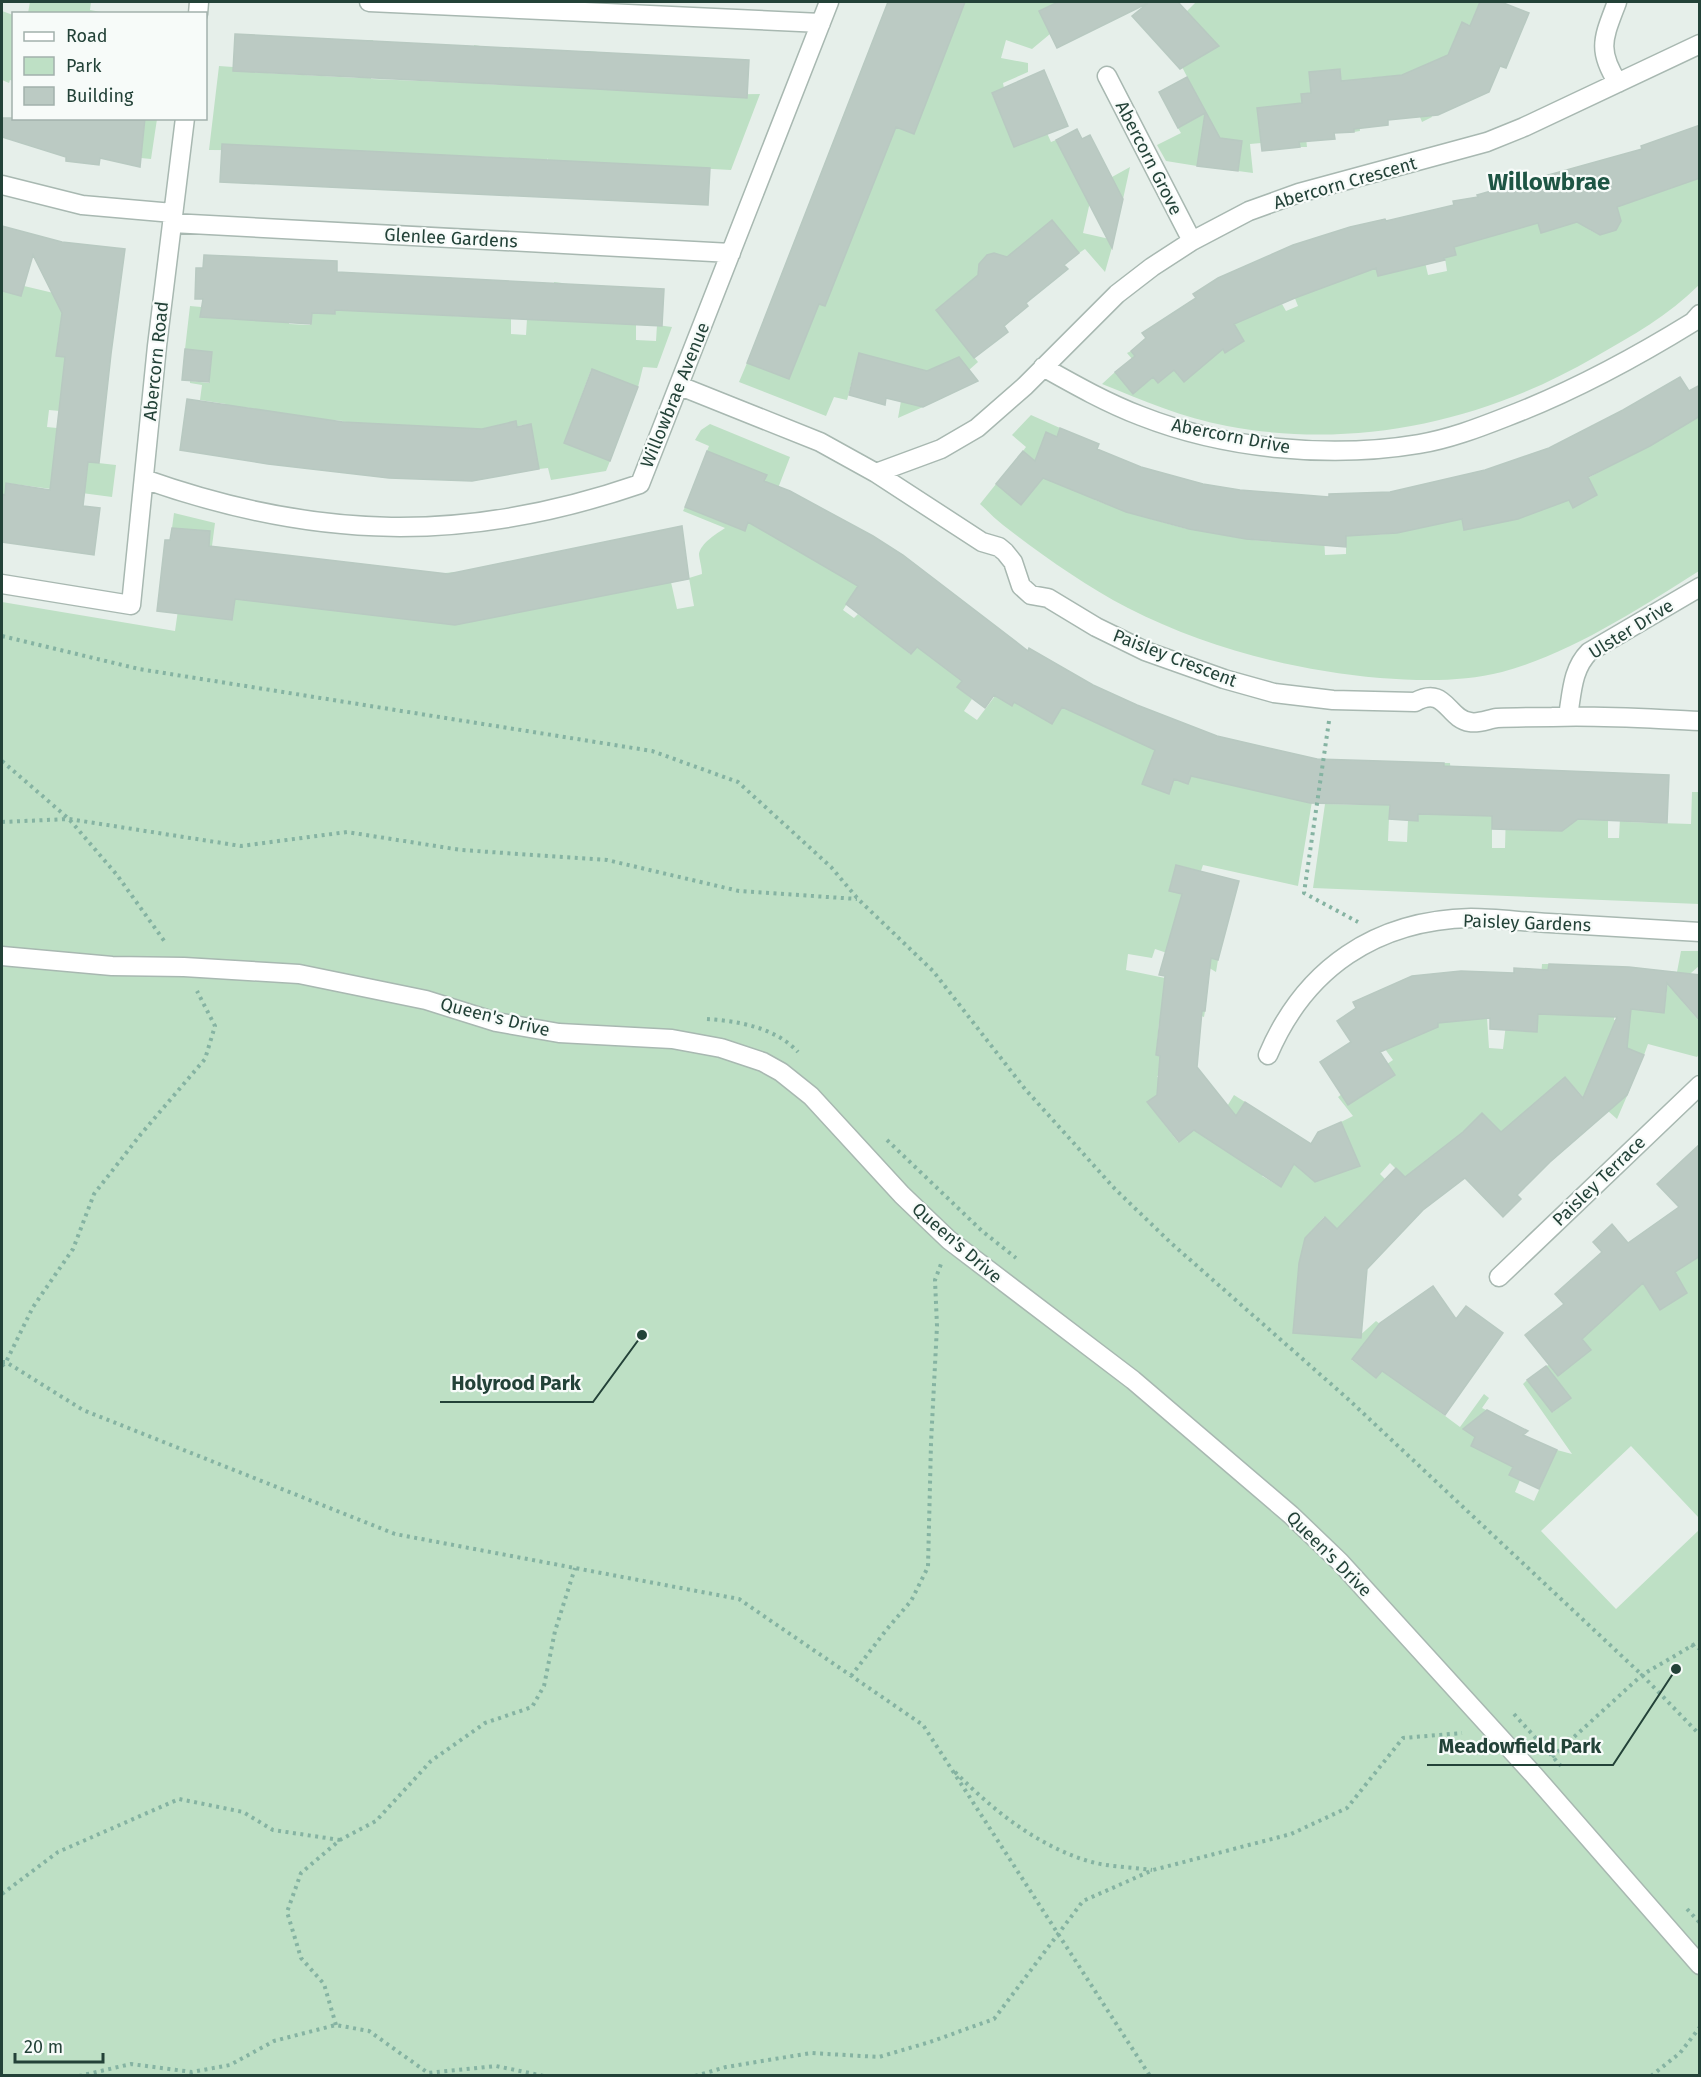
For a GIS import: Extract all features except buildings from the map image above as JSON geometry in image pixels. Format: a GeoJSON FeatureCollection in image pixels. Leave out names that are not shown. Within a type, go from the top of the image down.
{"type":"FeatureCollection","features":[{"type":"Feature","properties":{"kind":"street"},"geometry":{"type":"LineString","coordinates":[[369,2],[821,23]]}},
{"type":"Feature","properties":{"kind":"street","name":"Willowbrae Avenue"},"geometry":{"type":"LineString","coordinates":[[144,479],[193,497],[269,515],[326,524],[387,528],[436,526],[525,516],[590,500],[640,483],[829,2]]}},
{"type":"Feature","properties":{"kind":"street"},"geometry":{"type":"LineString","coordinates":[[1617,2],[1604,38],[1604,46],[1607,65],[1618,83]]}},
{"type":"Feature","properties":{"kind":"street","name":"Abercorn Crescent"},"geometry":{"type":"LineString","coordinates":[[876,473],[941,449],[976,428],[999,410],[1117,294],[1152,267],[1192,241],[1249,211],[1299,192],[1487,142],[1524,127],[1700,44]]}},
{"type":"Feature","properties":{"kind":"street","name":"Abercorn Grove"},"geometry":{"type":"LineString","coordinates":[[1107,76],[1192,241]]}},
{"type":"Feature","properties":{"kind":"street","name":"Abercorn Road"},"geometry":{"type":"LineString","coordinates":[[2,584],[131,605],[184,120]]}},
{"type":"Feature","properties":{"kind":"street","name":"Glenlee Gardens"},"geometry":{"type":"LineString","coordinates":[[2,185],[82,205],[172,218],[731,253]]}},
{"type":"Feature","properties":{"kind":"street","name":"Abercorn Drive"},"geometry":{"type":"LineString","coordinates":[[1043,367],[1086,392],[1141,416],[1191,432],[1273,448],[1345,450],[1419,444],[1473,430],[1564,393],[1610,370],[1697,320]]}},
{"type":"Feature","properties":{"kind":"street","name":"Paisley Crescent"},"geometry":{"type":"LineString","coordinates":[[680,386],[820,442],[876,473],[982,542],[999,547],[1013,562],[1018,580],[1031,595],[1048,598],[1096,627],[1145,651],[1224,679],[1274,693],[1333,700],[1415,702],[1435,698],[1441,700],[1462,719],[1470,723],[1497,718],[1568,716],[1700,721]]}},
{"type":"Feature","properties":{"kind":"street","name":"Ulster Drive"},"geometry":{"type":"LineString","coordinates":[[1568,716],[1576,673],[1589,652],[1700,587]]}},
{"type":"Feature","properties":{"kind":"street","name":"Paisley Gardens"},"geometry":{"type":"LineString","coordinates":[[1268,1055],[1285,1020],[1312,985],[1345,956],[1383,935],[1422,923],[1471,918],[1700,932]]}},
{"type":"Feature","properties":{"kind":"street","name":"Queen's Drive"},"geometry":{"type":"LineString","coordinates":[[2,957],[112,966],[184,967],[299,974],[426,1000],[496,1022],[528,1028],[559,1033],[672,1039],[741,1053],[782,1072],[811,1096],[902,1195],[949,1240],[1133,1380],[1291,1515],[1340,1562],[1533,1774],[1700,1965]]}},
{"type":"Feature","properties":{"kind":"street","name":"Paisley Terrace"},"geometry":{"type":"LineString","coordinates":[[1499,1277],[1700,1085]]}},
{"type":"Feature","properties":{"kind":"path"},"geometry":{"type":"LineString","coordinates":[[2,636],[139,669],[652,751],[738,782],[831,867],[858,899],[933,971],[1025,1089],[1115,1189],[1171,1242],[1348,1399],[1642,1675],[1700,1735]]}},
{"type":"Feature","properties":{"kind":"path"},"geometry":{"type":"LineString","coordinates":[[1333,700],[1304,893],[1383,935]]}},
{"type":"Feature","properties":{"kind":"path"},"geometry":{"type":"LineString","coordinates":[[2,761],[69,819],[117,875],[167,944],[155,943]]}},
{"type":"Feature","properties":{"kind":"path"},"geometry":{"type":"LineString","coordinates":[[2,822],[69,819],[241,846],[346,832],[461,850],[607,860],[739,891],[858,899]]}},
{"type":"Feature","properties":{"kind":"path"},"geometry":{"type":"LineString","coordinates":[[184,967],[215,1026],[205,1059],[141,1134],[94,1194],[73,1249],[33,1306],[3,1363],[83,1410],[395,1534],[739,1599],[923,1725],[1150,2076]]}},
{"type":"Feature","properties":{"kind":"path"},"geometry":{"type":"LineString","coordinates":[[702,1018],[737,1021],[787,1041],[803,1057]]}},
{"type":"Feature","properties":{"kind":"path"},"geometry":{"type":"LineString","coordinates":[[887,1140],[982,1231],[1019,1260]]}},
{"type":"Feature","properties":{"kind":"path"},"geometry":{"type":"LineString","coordinates":[[851,1676],[911,1601],[928,1567],[931,1443],[938,1326],[935,1280],[949,1240]]}},
{"type":"Feature","properties":{"kind":"path"},"geometry":{"type":"LineString","coordinates":[[336,2025],[324,1984],[301,1958],[287,1912],[302,1873],[340,1840],[376,1821],[431,1761],[485,1724],[532,1707],[544,1686],[555,1631],[575,1568]]}},
{"type":"Feature","properties":{"kind":"path"},"geometry":{"type":"LineString","coordinates":[[1533,1774],[1642,1675],[1700,1641]]}},
{"type":"Feature","properties":{"kind":"path"},"geometry":{"type":"LineString","coordinates":[[1691,1645],[1700,1649]]}},
{"type":"Feature","properties":{"kind":"path"},"geometry":{"type":"LineString","coordinates":[[1514,1713],[1567,1774]]}},
{"type":"Feature","properties":{"kind":"path"},"geometry":{"type":"LineString","coordinates":[[695,2076],[726,2067],[811,2054],[879,2057],[994,2019],[1083,1901],[1153,1870],[1291,1834],[1347,1808],[1403,1738],[1493,1730]]}},
{"type":"Feature","properties":{"kind":"path"},"geometry":{"type":"LineString","coordinates":[[949,1765],[984,1800],[1040,1841],[1089,1861],[1153,1870]]}},
{"type":"Feature","properties":{"kind":"path"},"geometry":{"type":"LineString","coordinates":[[2,1894],[58,1852],[179,1799],[243,1812],[273,1830],[340,1840]]}},
{"type":"Feature","properties":{"kind":"path"},"geometry":{"type":"LineString","coordinates":[[1683,1906],[1700,1923]]}},
{"type":"Feature","properties":{"kind":"path"},"geometry":{"type":"LineString","coordinates":[[80,2076],[131,2064],[192,2072],[230,2065],[274,2041],[336,2025],[369,2031],[428,2074],[496,2066],[544,2076]]}},
{"type":"Feature","properties":{"kind":"path"},"geometry":{"type":"LineString","coordinates":[[1651,2076],[1680,2053],[1700,2027]]}},
{"type":"Feature","properties":{"kind":"path"},"geometry":{"type":"LineString","coordinates":[[219,2067],[222,2076]]}},
{"type":"Feature","properties":{"kind":"green space"},"geometry":{"type":"Polygon","coordinates":[[[30,2],[91,2],[90,10],[101,12],[28,12],[30,2]]]}},
{"type":"Feature","properties":{"kind":"green space"},"geometry":{"type":"Polygon","coordinates":[[[965,2],[1058,2],[1039,11],[1050,34],[1032,49],[1006,40],[1001,58],[1028,63],[1028,72],[1003,83],[1004,88],[992,94],[1001,115],[1014,110],[1047,133],[1051,142],[1056,140],[1081,187],[1109,172],[1112,177],[1130,167],[1123,199],[1092,193],[1083,233],[1114,240],[1105,272],[1085,249],[1079,253],[1052,220],[1023,244],[1051,279],[992,254],[987,255],[979,265],[1012,319],[1004,327],[968,283],[936,310],[978,362],[969,370],[959,357],[910,379],[923,407],[898,418],[901,401],[859,354],[847,400],[834,397],[826,416],[739,382],[747,363],[789,379],[819,304],[825,306],[896,127],[937,73],[965,2]]]}},
{"type":"Feature","properties":{"kind":"green space"},"geometry":{"type":"Polygon","coordinates":[[[1196,2],[1480,2],[1476,13],[1489,18],[1484,31],[1462,22],[1452,45],[1491,86],[1471,100],[1458,71],[1439,79],[1431,62],[1412,71],[1432,117],[1422,122],[1420,117],[1408,118],[1404,75],[1367,78],[1357,95],[1360,131],[1354,132],[1350,90],[1342,90],[1340,69],[1309,72],[1311,93],[1301,94],[1307,147],[1300,147],[1294,104],[1257,108],[1261,143],[1250,144],[1253,173],[1238,171],[1242,141],[1202,136],[1197,166],[1166,161],[1157,145],[1181,133],[1178,128],[1206,113],[1182,67],[1187,11],[1196,2]]]}},
{"type":"Feature","properties":{"kind":"green space"},"geometry":{"type":"Polygon","coordinates":[[[2,11],[12,15],[12,81],[9,83],[2,80],[2,11]]]}},
{"type":"Feature","properties":{"kind":"green space"},"geometry":{"type":"Polygon","coordinates":[[[373,40],[371,79],[472,83],[474,45],[480,46],[484,84],[585,88],[587,51],[598,52],[597,89],[696,95],[760,94],[731,170],[583,162],[581,199],[568,199],[571,162],[548,160],[547,158],[547,160],[471,156],[468,193],[460,156],[359,151],[357,188],[346,188],[348,151],[209,150],[219,66],[233,67],[233,71],[358,78],[361,41],[373,40]]]}},
{"type":"Feature","properties":{"kind":"green space"},"geometry":{"type":"Polygon","coordinates":[[[145,120],[157,120],[151,159],[141,158],[145,120]]]}},
{"type":"Feature","properties":{"kind":"green space"},"geometry":{"type":"Polygon","coordinates":[[[1676,142],[1692,181],[1699,178],[1699,285],[1663,315],[1623,341],[1552,380],[1508,399],[1463,414],[1417,425],[1370,432],[1275,433],[1211,423],[1163,408],[1102,384],[1115,372],[1134,393],[1150,380],[1127,353],[1131,351],[1158,383],[1174,370],[1184,381],[1197,350],[1171,314],[1179,309],[1244,341],[1209,284],[1231,280],[1248,318],[1282,304],[1286,311],[1298,306],[1286,276],[1425,262],[1428,275],[1447,271],[1445,258],[1456,255],[1452,236],[1586,216],[1590,230],[1600,235],[1616,230],[1621,221],[1610,158],[1616,156],[1636,200],[1672,188],[1659,147],[1676,142]]]}},
{"type":"Feature","properties":{"kind":"green space"},"geometry":{"type":"Polygon","coordinates":[[[337,272],[344,272],[445,314],[447,277],[453,278],[452,316],[511,318],[511,334],[526,335],[527,319],[552,320],[554,282],[562,283],[561,320],[636,324],[636,340],[656,341],[657,325],[672,327],[657,368],[643,367],[638,387],[591,370],[564,443],[610,461],[606,471],[551,480],[548,468],[539,469],[530,424],[473,434],[343,427],[343,421],[332,420],[331,425],[245,407],[224,408],[226,404],[200,400],[202,385],[190,383],[190,381],[209,383],[212,352],[185,349],[190,306],[224,309],[224,319],[245,320],[246,310],[290,312],[289,324],[310,325],[311,313],[335,314],[337,272]]]}},
{"type":"Feature","properties":{"kind":"green space"},"geometry":{"type":"Polygon","coordinates":[[[24,286],[62,295],[68,340],[58,339],[56,356],[66,357],[60,411],[49,410],[47,427],[57,428],[54,458],[116,465],[112,497],[6,483],[5,495],[2,494],[2,291],[21,296],[24,286]]]}},
{"type":"Feature","properties":{"kind":"green space"},"geometry":{"type":"Polygon","coordinates":[[[1031,415],[1060,428],[1057,437],[1046,432],[1039,452],[1097,449],[1112,455],[1095,500],[1130,513],[1146,474],[1151,519],[1187,529],[1198,489],[1201,500],[1196,530],[1245,539],[1253,498],[1255,513],[1253,540],[1304,544],[1324,536],[1325,555],[1346,554],[1346,536],[1387,534],[1386,506],[1410,503],[1416,529],[1462,519],[1464,530],[1479,527],[1489,469],[1546,449],[1573,508],[1597,495],[1588,478],[1699,416],[1699,571],[1579,642],[1528,664],[1502,672],[1457,679],[1411,680],[1347,674],[1283,663],[1188,635],[1128,608],[1095,590],[1048,558],[1000,523],[980,504],[996,484],[1021,504],[1048,471],[1023,451],[1026,447],[1012,435],[1031,415]]]}},
{"type":"Feature","properties":{"kind":"green space"},"geometry":{"type":"Polygon","coordinates":[[[710,424],[790,457],[770,509],[859,585],[843,610],[854,618],[858,614],[866,620],[885,597],[911,630],[899,645],[910,654],[917,647],[928,655],[941,638],[968,674],[957,687],[972,699],[964,711],[977,720],[995,696],[1012,705],[1020,693],[1070,693],[1086,718],[1122,735],[1137,705],[1179,757],[1180,781],[1188,784],[1191,776],[1296,800],[1306,757],[1319,759],[1298,886],[1203,865],[1201,871],[1176,865],[1169,890],[1194,897],[1181,949],[1218,960],[1216,972],[1206,966],[1155,949],[1152,958],[1128,954],[1126,970],[1165,978],[1162,1006],[1205,1011],[1204,1017],[1201,1016],[1201,1026],[1159,1023],[1156,1055],[1179,1071],[1157,1076],[1165,1088],[1148,1103],[1178,1142],[1220,1110],[1223,1113],[1234,1095],[1245,1102],[1218,1145],[1250,1166],[1278,1123],[1290,1130],[1262,1176],[1281,1187],[1294,1164],[1358,1164],[1341,1122],[1353,1116],[1338,1097],[1350,1088],[1358,1099],[1394,1075],[1387,1064],[1393,1060],[1385,1049],[1424,1033],[1402,980],[1410,977],[1428,1029],[1438,1027],[1438,1023],[1487,1018],[1489,1048],[1503,1049],[1506,1024],[1526,1031],[1537,1031],[1542,964],[1549,964],[1547,1014],[1598,1016],[1616,1001],[1614,1020],[1629,1021],[1631,1009],[1664,1013],[1669,971],[1677,972],[1681,951],[1699,951],[1699,966],[1683,980],[1693,992],[1682,1001],[1699,1021],[1699,1054],[1697,1057],[1648,1044],[1644,1055],[1594,1073],[1630,1089],[1617,1119],[1608,1111],[1585,1099],[1565,1077],[1531,1107],[1566,1148],[1562,1151],[1541,1130],[1505,1136],[1482,1113],[1467,1176],[1419,1192],[1390,1163],[1380,1174],[1385,1179],[1349,1217],[1346,1238],[1324,1217],[1305,1238],[1297,1284],[1317,1300],[1296,1299],[1293,1332],[1357,1338],[1376,1321],[1380,1324],[1352,1360],[1376,1378],[1404,1342],[1416,1348],[1394,1379],[1421,1398],[1443,1367],[1456,1374],[1433,1407],[1460,1427],[1484,1394],[1489,1398],[1482,1408],[1524,1429],[1521,1434],[1527,1437],[1509,1475],[1520,1480],[1515,1492],[1534,1501],[1557,1450],[1572,1454],[1523,1384],[1527,1380],[1553,1412],[1571,1398],[1546,1366],[1591,1350],[1566,1319],[1579,1298],[1567,1283],[1571,1279],[1605,1317],[1638,1275],[1660,1310],[1687,1293],[1666,1258],[1699,1256],[1699,1518],[1631,1446],[1541,1531],[1616,1609],[1699,1530],[1699,2075],[2,2075],[2,602],[175,631],[178,610],[204,585],[210,532],[172,528],[174,513],[215,523],[212,546],[220,547],[213,596],[439,623],[445,573],[455,572],[465,622],[671,582],[677,609],[694,606],[689,578],[702,574],[700,550],[709,539],[725,528],[683,511],[685,507],[745,531],[766,475],[707,451],[709,446],[695,440],[701,430],[710,424]]]}},
{"type":"Feature","properties":{"kind":"green space"},"geometry":{"type":"Polygon","coordinates":[[[1444,763],[1450,763],[1454,815],[1492,816],[1492,848],[1505,848],[1507,773],[1532,830],[1563,831],[1565,776],[1570,818],[1608,820],[1608,838],[1619,838],[1622,778],[1628,822],[1691,824],[1692,792],[1699,792],[1699,904],[1313,888],[1325,804],[1373,805],[1390,794],[1388,841],[1407,842],[1408,820],[1418,820],[1419,795],[1442,796],[1444,763]]]}},
{"type":"Feature","properties":{"kind":"place","name":"Holyrood Park"},"geometry":{"type":"Point","coordinates":[642,1335]}},
{"type":"Feature","properties":{"kind":"place","name":"Meadowfield Park"},"geometry":{"type":"Point","coordinates":[1676,1669]}},
{"type":"Feature","properties":{"kind":"district","name":"Willowbrae"},"geometry":{"type":"Point","coordinates":[1549,182]}}]}
